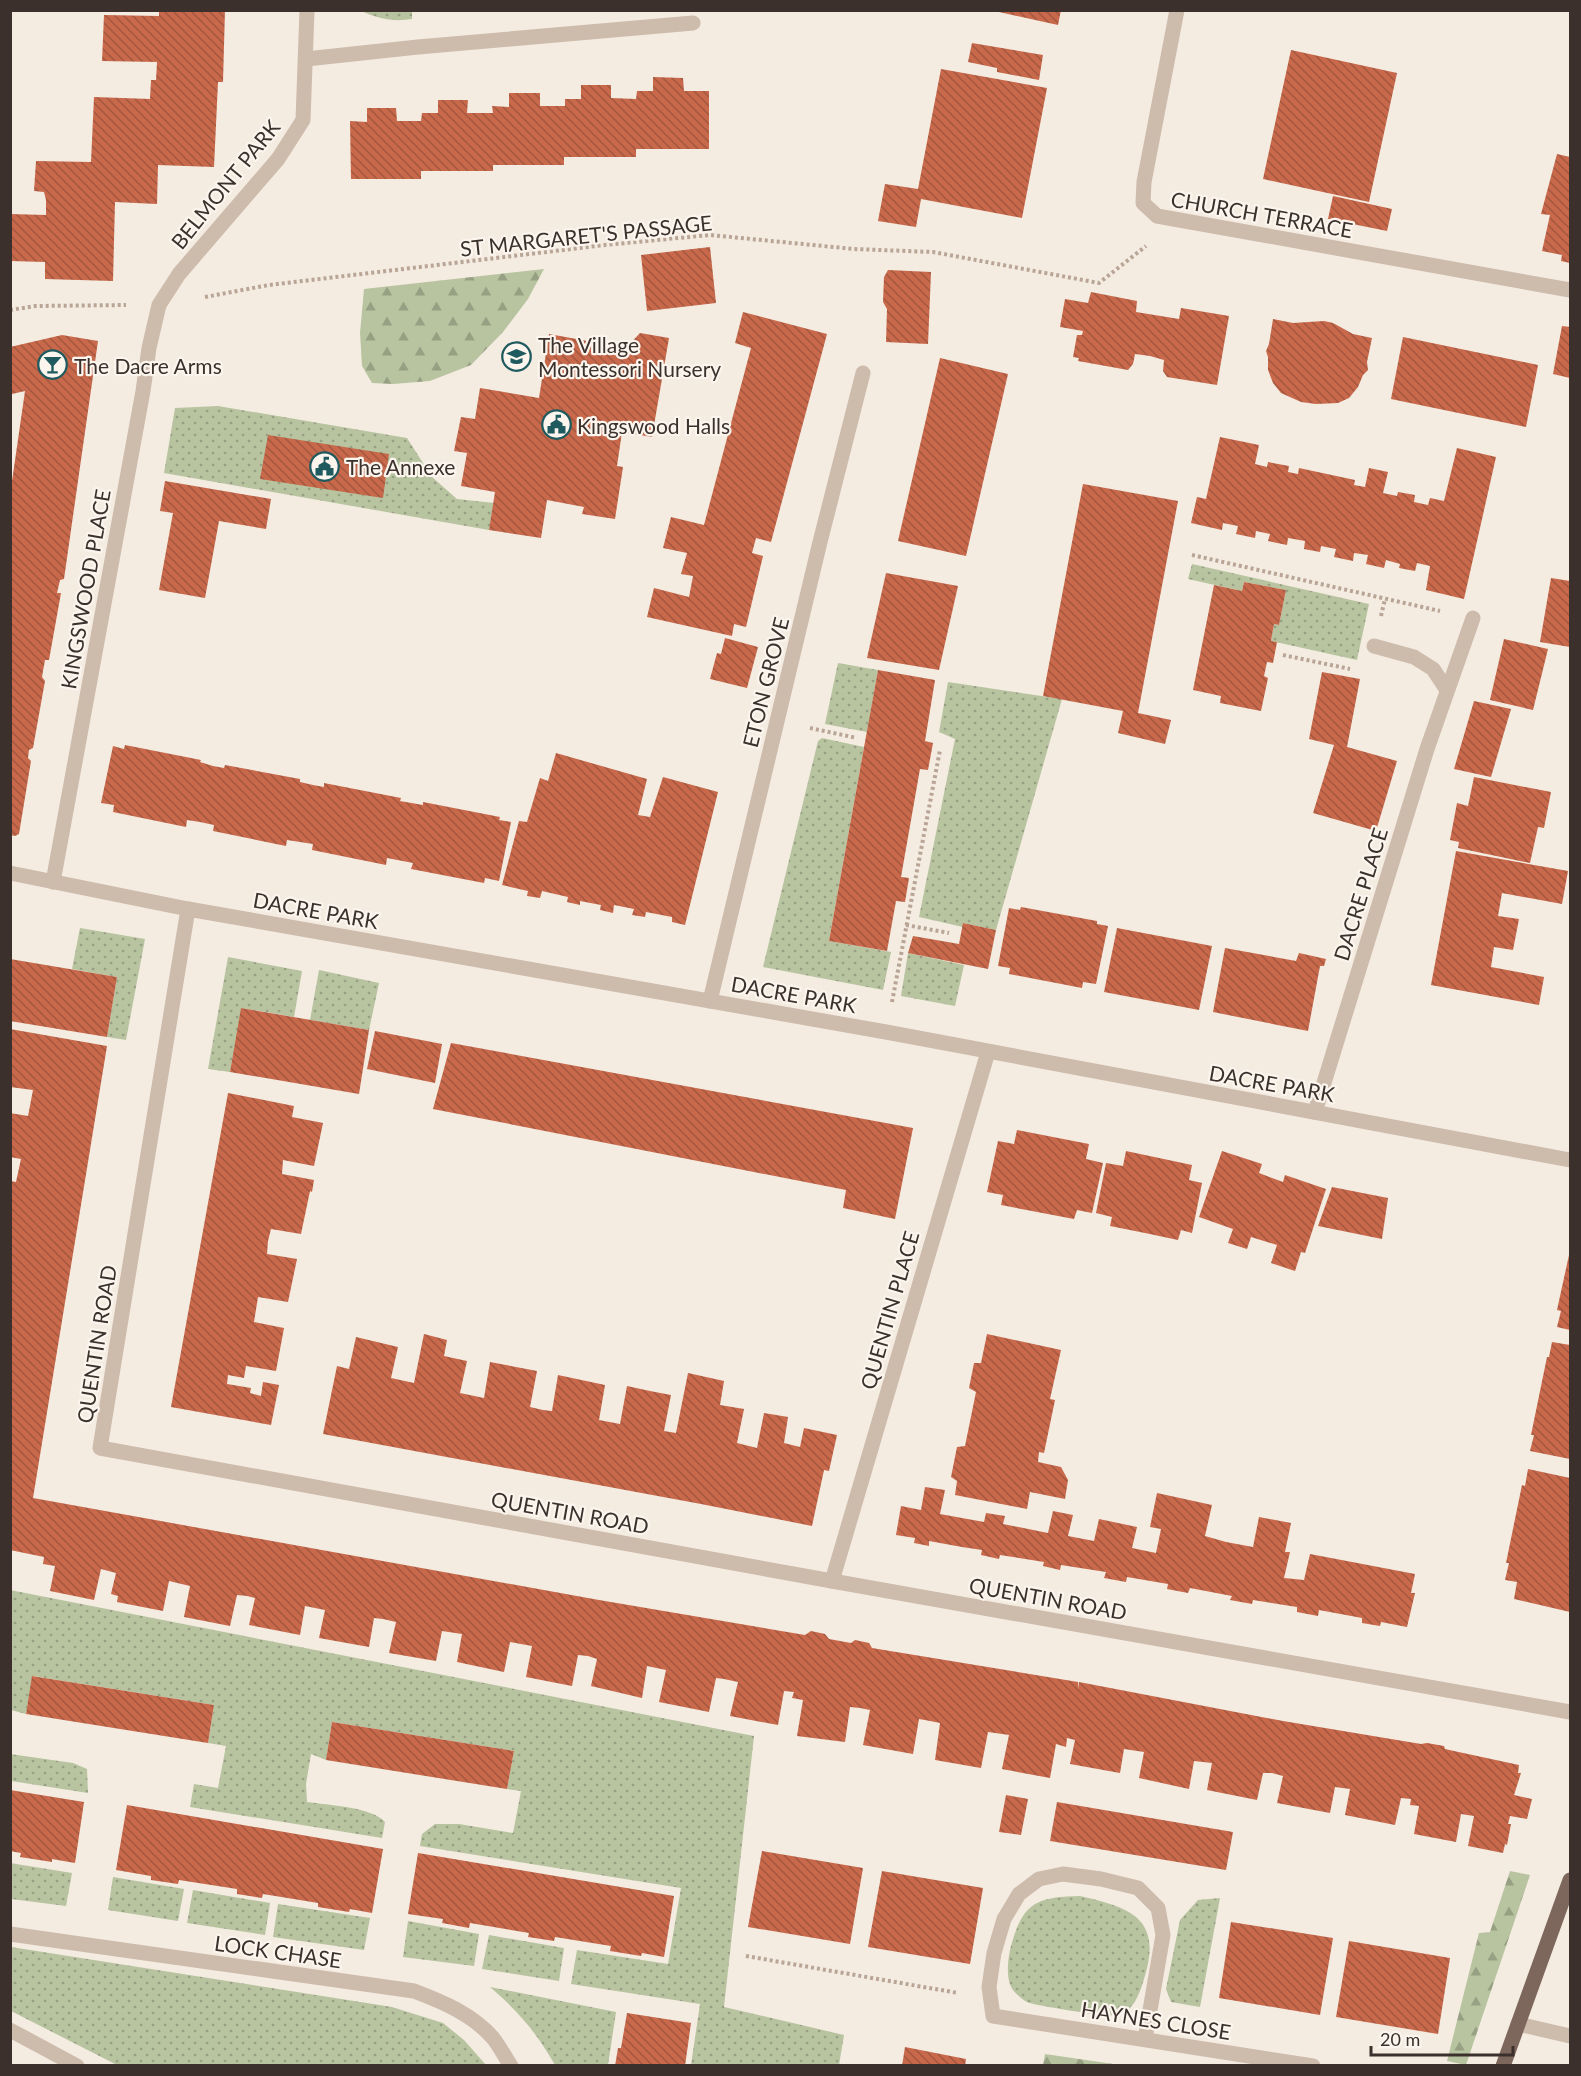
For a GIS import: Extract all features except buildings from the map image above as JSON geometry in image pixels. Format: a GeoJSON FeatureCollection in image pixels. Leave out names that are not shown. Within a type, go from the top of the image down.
{"type":"FeatureCollection","features":[{"type":"Feature","properties":{"kind":"main road"},"geometry":{"type":"LineString","coordinates":[[1503,2066],[1570,1880]]}},
{"type":"Feature","properties":{"kind":"street","name":"BELMONT PARK"},"geometry":{"type":"LineString","coordinates":[[159,305],[179,274],[278,159],[303,120],[307,10]]}},
{"type":"Feature","properties":{"kind":"street","name":"CHURCH TERRACE"},"geometry":{"type":"LineString","coordinates":[[1177,10],[1144,182],[1143,203],[1157,216],[1570,290]]}},
{"type":"Feature","properties":{"kind":"street"},"geometry":{"type":"LineString","coordinates":[[306,58],[418,46],[693,23]]}},
{"type":"Feature","properties":{"kind":"street","name":"KINGSWOOD PLACE"},"geometry":{"type":"LineString","coordinates":[[53,882],[149,348],[159,305]]}},
{"type":"Feature","properties":{"kind":"street","name":"ETON GROVE"},"geometry":{"type":"LineString","coordinates":[[710,1000],[863,374]]}},
{"type":"Feature","properties":{"kind":"street","name":"DACRE PLACE"},"geometry":{"type":"LineString","coordinates":[[1315,1112],[1427,749],[1473,618]]}},
{"type":"Feature","properties":{"kind":"street"},"geometry":{"type":"LineString","coordinates":[[1374,646],[1414,657],[1433,669],[1447,690]]}},
{"type":"Feature","properties":{"kind":"street","name":"DACRE PARK"},"geometry":{"type":"LineString","coordinates":[[10,873],[188,909],[710,1000],[1570,1160]]}},
{"type":"Feature","properties":{"kind":"street","name":"QUENTIN ROAD"},"geometry":{"type":"LineString","coordinates":[[188,909],[100,1448],[1570,1712]]}},
{"type":"Feature","properties":{"kind":"street","name":"QUENTIN PLACE"},"geometry":{"type":"LineString","coordinates":[[832,1581],[988,1052]]}},
{"type":"Feature","properties":{"kind":"street"},"geometry":{"type":"LineString","coordinates":[[993,2016],[988,1987],[994,1953],[1004,1918],[1019,1894],[1039,1879],[1063,1874],[1101,1879],[1138,1888],[1158,1908],[1163,1935],[1145,2039]]}},
{"type":"Feature","properties":{"kind":"street","name":"LOCK CHASE"},"geometry":{"type":"LineString","coordinates":[[10,1934],[414,1991],[445,2002],[469,2016],[493,2038],[512,2066]]}},
{"type":"Feature","properties":{"kind":"street","name":"HAYNES CLOSE"},"geometry":{"type":"LineString","coordinates":[[993,2016],[1313,2066]]}},
{"type":"Feature","properties":{"kind":"street"},"geometry":{"type":"LineString","coordinates":[[1518,2024],[1570,2036]]}},
{"type":"Feature","properties":{"kind":"street"},"geometry":{"type":"LineString","coordinates":[[10,2030],[77,2066]]}},
{"type":"Feature","properties":{"kind":"path","name":"ST MARGARET'S PASSAGE"},"geometry":{"type":"LineString","coordinates":[[10,310],[36,306],[159,305],[269,285],[605,245],[710,235],[854,249],[933,252],[1099,283],[1179,221]]}},
{"type":"Feature","properties":{"kind":"path"},"geometry":{"type":"LineString","coordinates":[[1192,555],[1473,618]]}},
{"type":"Feature","properties":{"kind":"path"},"geometry":{"type":"LineString","coordinates":[[777,721],[857,738]]}},
{"type":"Feature","properties":{"kind":"path"},"geometry":{"type":"LineString","coordinates":[[892,1002],[940,750]]}},
{"type":"Feature","properties":{"kind":"path"},"geometry":{"type":"LineString","coordinates":[[906,925],[949,933]]}},
{"type":"Feature","properties":{"kind":"path"},"geometry":{"type":"LineString","coordinates":[[746,1956],[969,1995],[993,2016]]}},
{"type":"Feature","properties":{"kind":"green space"},"geometry":{"type":"Polygon","coordinates":[[[361,11],[412,11],[412,19],[386,19],[361,11]]]}},
{"type":"Feature","properties":{"kind":"green space"},"geometry":{"type":"Polygon","coordinates":[[[544,269],[528,299],[503,332],[471,365],[430,381],[372,383],[362,366],[360,333],[364,289],[544,269]]]}},
{"type":"Feature","properties":{"kind":"green space"},"geometry":{"type":"Polygon","coordinates":[[[218,406],[407,438],[432,477],[457,499],[494,503],[489,530],[164,473],[175,408],[218,406]]]}},
{"type":"Feature","properties":{"kind":"green space"},"geometry":{"type":"Polygon","coordinates":[[[1192,564],[1369,604],[1357,660],[1271,641],[1274,624],[1279,625],[1286,590],[1244,582],[1242,591],[1188,579],[1192,564]]]}},
{"type":"Feature","properties":{"kind":"green space"},"geometry":{"type":"Polygon","coordinates":[[[838,663],[878,670],[867,732],[825,724],[838,663]]]}},
{"type":"Feature","properties":{"kind":"green space"},"geometry":{"type":"Polygon","coordinates":[[[948,682],[1062,699],[996,930],[963,923],[963,927],[919,917],[955,739],[939,732],[948,682]]]}},
{"type":"Feature","properties":{"kind":"green space"},"geometry":{"type":"Polygon","coordinates":[[[822,738],[864,747],[829,941],[891,952],[883,990],[763,967],[818,741],[822,738]]]}},
{"type":"Feature","properties":{"kind":"green space"},"geometry":{"type":"Polygon","coordinates":[[[80,928],[145,939],[126,1040],[107,1037],[117,977],[72,969],[80,928]]]}},
{"type":"Feature","properties":{"kind":"green space"},"geometry":{"type":"Polygon","coordinates":[[[908,953],[964,965],[955,1006],[901,996],[908,953]]]}},
{"type":"Feature","properties":{"kind":"green space"},"geometry":{"type":"Polygon","coordinates":[[[228,957],[302,971],[294,1017],[242,1008],[230,1072],[208,1069],[228,957]]]}},
{"type":"Feature","properties":{"kind":"green space"},"geometry":{"type":"Polygon","coordinates":[[[319,970],[379,983],[369,1030],[310,1020],[319,970]]]}},
{"type":"Feature","properties":{"kind":"green space"},"geometry":{"type":"Polygon","coordinates":[[[10,1590],[754,1736],[724,2007],[844,2035],[839,2065],[691,2065],[700,2004],[571,1984],[577,1950],[668,1964],[681,1888],[420,1846],[422,1834],[435,1824],[459,1824],[513,1833],[521,1791],[507,1789],[514,1751],[332,1722],[326,1760],[311,1754],[306,1784],[307,1802],[349,1807],[379,1817],[385,1822],[382,1838],[190,1807],[194,1784],[218,1788],[226,1746],[208,1743],[214,1705],[33,1676],[26,1714],[11,1710],[10,1590]]]}},
{"type":"Feature","properties":{"kind":"green space"},"geometry":{"type":"Polygon","coordinates":[[[10,1754],[73,1763],[87,1769],[88,1793],[11,1781],[10,1754]]]}},
{"type":"Feature","properties":{"kind":"green space"},"geometry":{"type":"Polygon","coordinates":[[[10,1863],[72,1873],[66,1906],[11,1899],[10,1863]]]}},
{"type":"Feature","properties":{"kind":"green space"},"geometry":{"type":"Polygon","coordinates":[[[1510,1871],[1530,1875],[1466,2065],[1447,2061],[1479,1933],[1490,1932],[1510,1871]]]}},
{"type":"Feature","properties":{"kind":"green space"},"geometry":{"type":"Polygon","coordinates":[[[113,1877],[184,1889],[178,1921],[108,1910],[113,1877]]]}},
{"type":"Feature","properties":{"kind":"green space"},"geometry":{"type":"Polygon","coordinates":[[[193,1890],[270,1903],[265,1935],[187,1923],[193,1890]]]}},
{"type":"Feature","properties":{"kind":"green space"},"geometry":{"type":"Polygon","coordinates":[[[1080,1896],[1128,1912],[1139,1920],[1146,1930],[1149,1959],[1144,1979],[1135,2001],[1124,2012],[1109,2016],[1027,2002],[1010,1985],[1008,1968],[1010,1951],[1016,1931],[1027,1911],[1042,1901],[1080,1896]]]}},
{"type":"Feature","properties":{"kind":"green space"},"geometry":{"type":"Polygon","coordinates":[[[1220,1898],[1200,2007],[1171,2002],[1166,1989],[1180,1920],[1198,1900],[1220,1898]]]}},
{"type":"Feature","properties":{"kind":"green space"},"geometry":{"type":"Polygon","coordinates":[[[278,1904],[370,1918],[364,1950],[273,1937],[278,1904]]]}},
{"type":"Feature","properties":{"kind":"green space"},"geometry":{"type":"Polygon","coordinates":[[[408,1921],[479,1934],[474,1966],[403,1957],[408,1921]]]}},
{"type":"Feature","properties":{"kind":"green space"},"geometry":{"type":"Polygon","coordinates":[[[489,1935],[564,1948],[559,1981],[482,1969],[489,1935]]]}},
{"type":"Feature","properties":{"kind":"green space"},"geometry":{"type":"Polygon","coordinates":[[[11,1947],[392,2007],[443,2023],[464,2040],[486,2065],[117,2065],[11,2011],[11,1947]]]}},
{"type":"Feature","properties":{"kind":"green space"},"geometry":{"type":"Polygon","coordinates":[[[490,1987],[616,2012],[608,2065],[555,2065],[526,2023],[490,1987]]]}},
{"type":"Feature","properties":{"kind":"green space"},"geometry":{"type":"Polygon","coordinates":[[[1045,2054],[1120,2065],[1043,2065],[1045,2054]]]}},
{"type":"Feature","properties":{"kind":"place","name":"The Village Montessori Nursery"},"geometry":{"type":"Point","coordinates":[517,356]}},
{"type":"Feature","properties":{"kind":"place","name":"The Dacre Arms"},"geometry":{"type":"Point","coordinates":[53,365]}},
{"type":"Feature","properties":{"kind":"place","name":"Kingswood Halls"},"geometry":{"type":"Point","coordinates":[556,425]}},
{"type":"Feature","properties":{"kind":"place","name":"The Annexe"},"geometry":{"type":"Point","coordinates":[325,466]}}]}
